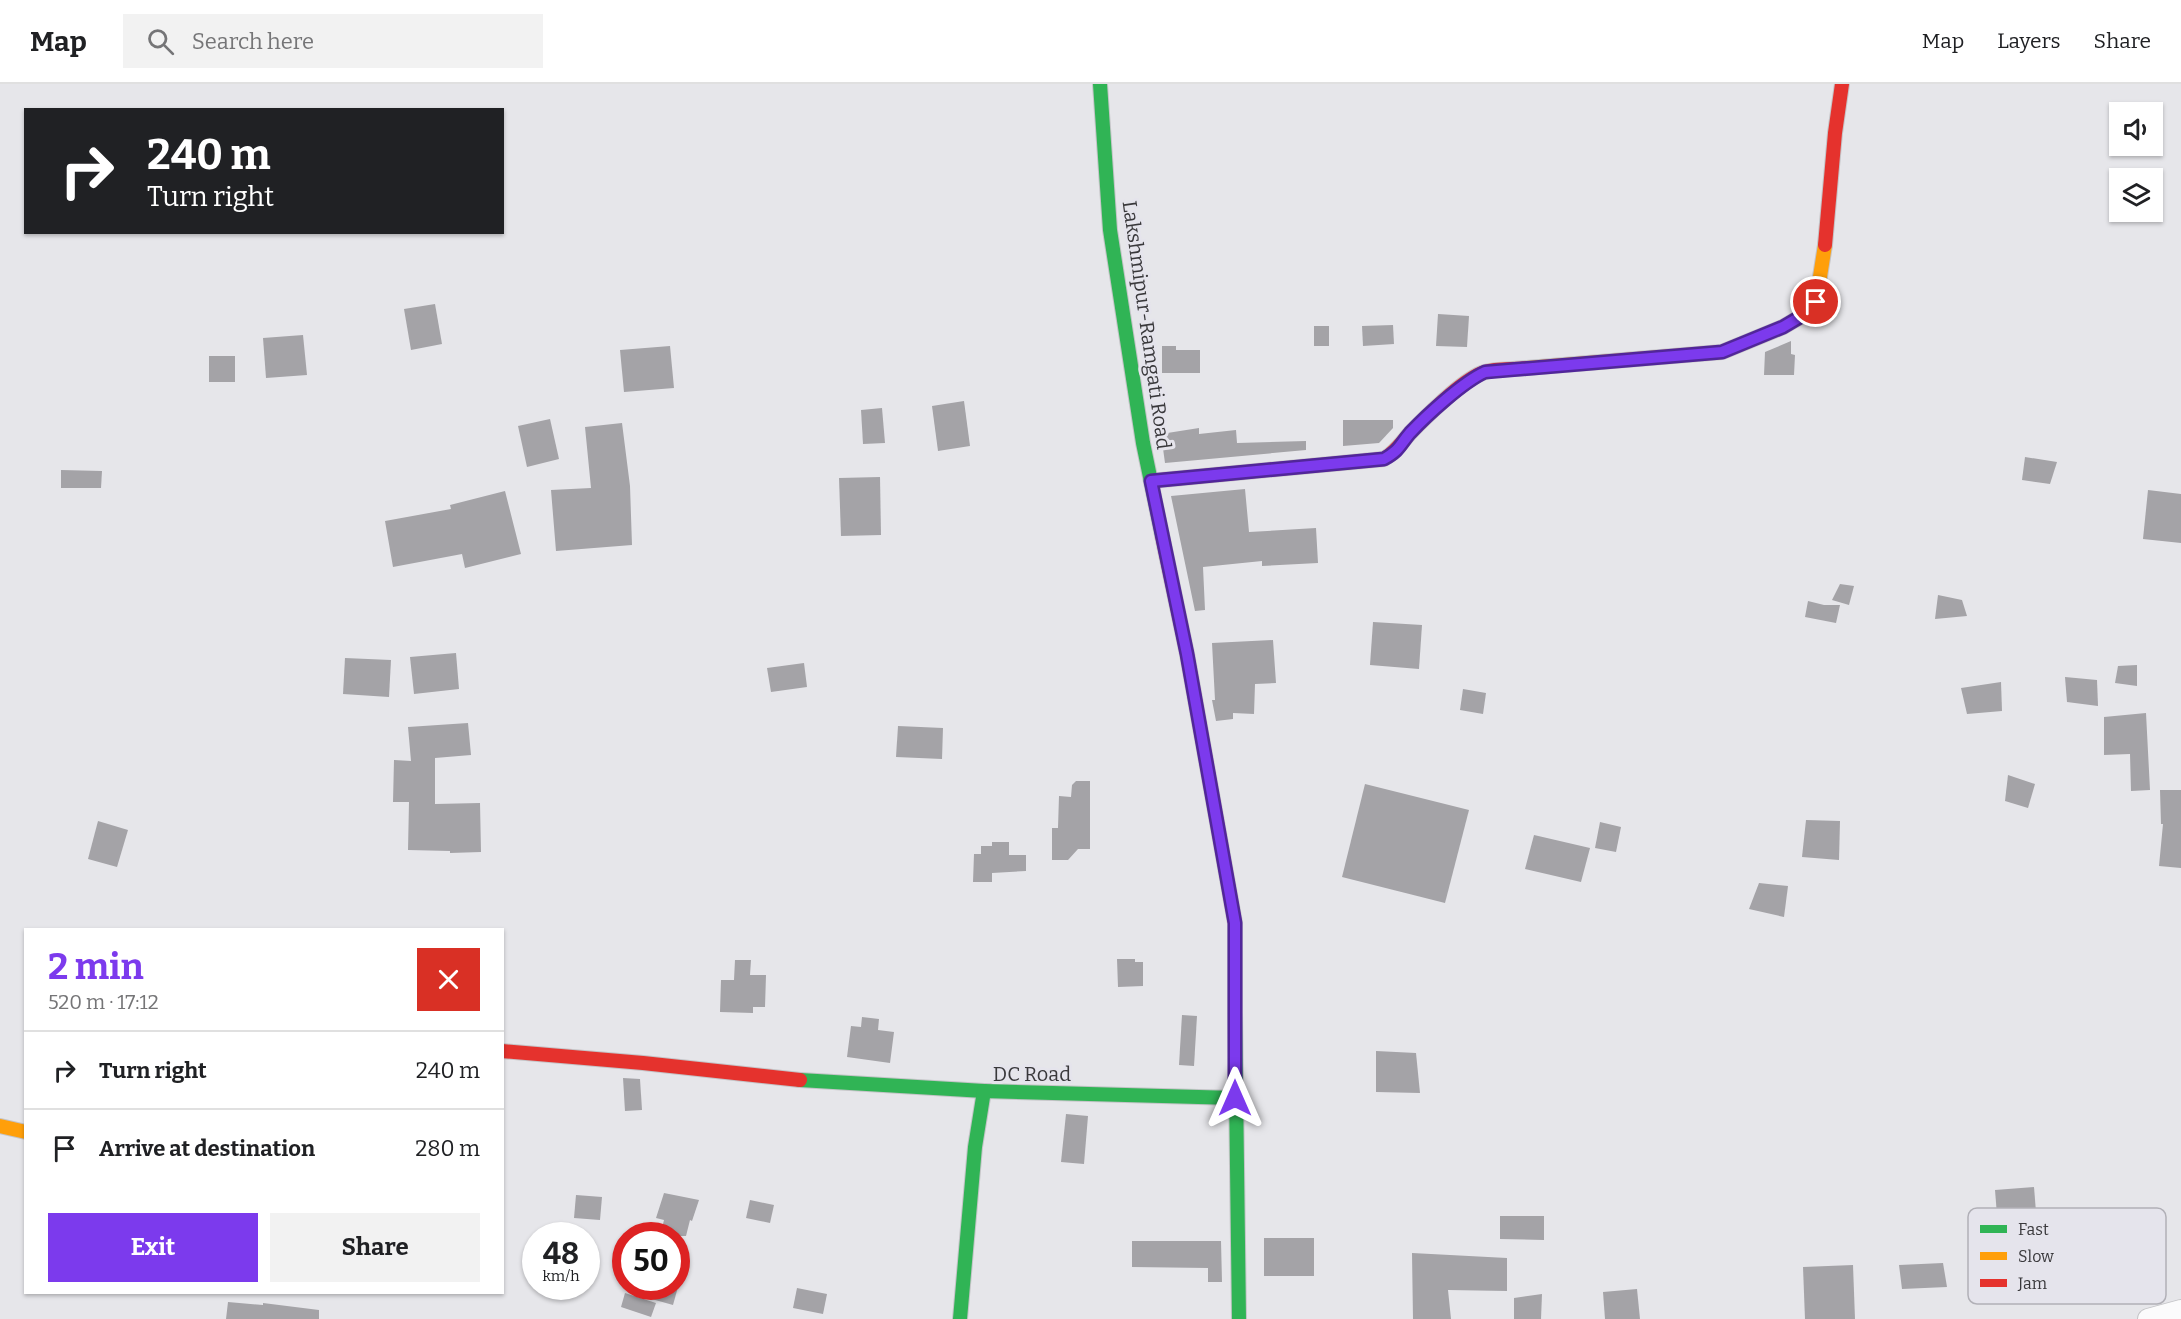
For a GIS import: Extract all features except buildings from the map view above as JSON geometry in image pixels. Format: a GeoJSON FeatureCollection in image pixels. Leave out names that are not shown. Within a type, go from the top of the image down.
{"type":"FeatureCollection","features":[{"type":"Feature","properties":{"kind":"street","name":"Lakshmipur-Ramgati Road"},"geometry":{"type":"LineString","coordinates":[[1100,84],[1110,230],[1151,481],[1187,654],[1235,923],[1239,1319]]}},
{"type":"Feature","properties":{"kind":"street"},"geometry":{"type":"LineString","coordinates":[[1151,481],[1384,459],[1398,451],[1409,434],[1470,379],[1485,372],[1722,352],[1783,327],[1805,314],[1816,302],[1842,84]]}},
{"type":"Feature","properties":{"kind":"street"},"geometry":{"type":"LineString","coordinates":[[504,1051],[643,1062],[816,1082],[984,1091]]}},
{"type":"Feature","properties":{"kind":"street","name":"DC Road"},"geometry":{"type":"LineString","coordinates":[[960,1319],[975,1147],[984,1091],[1235,1098]]}},
{"type":"Feature","properties":{"kind":"street"},"geometry":{"type":"LineString","coordinates":[[0,1126],[24,1132]]}},
{"type":"Feature","properties":{"kind":"street"},"geometry":{"type":"LineString","coordinates":[[2148,1319],[2181,1310]]}},
{"type":"Feature","properties":{"kind":"traffic: fast"},"geometry":{"type":"LineString","coordinates":[[1100,84],[1110,230],[1143,443],[1162,535]]}},
{"type":"Feature","properties":{"kind":"traffic: fast"},"geometry":{"type":"LineString","coordinates":[[1235,1012],[1239,1319]]}},
{"type":"Feature","properties":{"kind":"traffic: fast"},"geometry":{"type":"LineString","coordinates":[[800,1080],[984,1091]]}},
{"type":"Feature","properties":{"kind":"traffic: fast"},"geometry":{"type":"LineString","coordinates":[[960,1319],[975,1147],[984,1091],[1235,1098]]}},
{"type":"Feature","properties":{"kind":"traffic: slow"},"geometry":{"type":"LineString","coordinates":[[1527,368],[1722,352],[1783,327],[1805,314],[1816,302],[1825,245]]}},
{"type":"Feature","properties":{"kind":"traffic: slow"},"geometry":{"type":"LineString","coordinates":[[0,1126],[24,1132]]}},
{"type":"Feature","properties":{"kind":"traffic: jam"},"geometry":{"type":"LineString","coordinates":[[1825,245],[1835,133],[1842,84]]}},
{"type":"Feature","properties":{"kind":"traffic: jam"},"geometry":{"type":"LineString","coordinates":[[1151,481],[1384,459],[1437,406],[1467,381],[1485,372],[1527,368]]}},
{"type":"Feature","properties":{"kind":"traffic: jam"},"geometry":{"type":"LineString","coordinates":[[1162,535],[1187,654],[1235,923],[1235,1012]]}},
{"type":"Feature","properties":{"kind":"traffic: jam"},"geometry":{"type":"LineString","coordinates":[[504,1051],[800,1080]]}},
{"type":"Feature","properties":{"kind":"route"},"geometry":{"type":"LineString","coordinates":[[1235,1098],[1235,923],[1187,654],[1151,481],[1384,459],[1398,451],[1409,434],[1470,379],[1485,372],[1722,352],[1783,327],[1805,314],[1816,302]]}}]}
